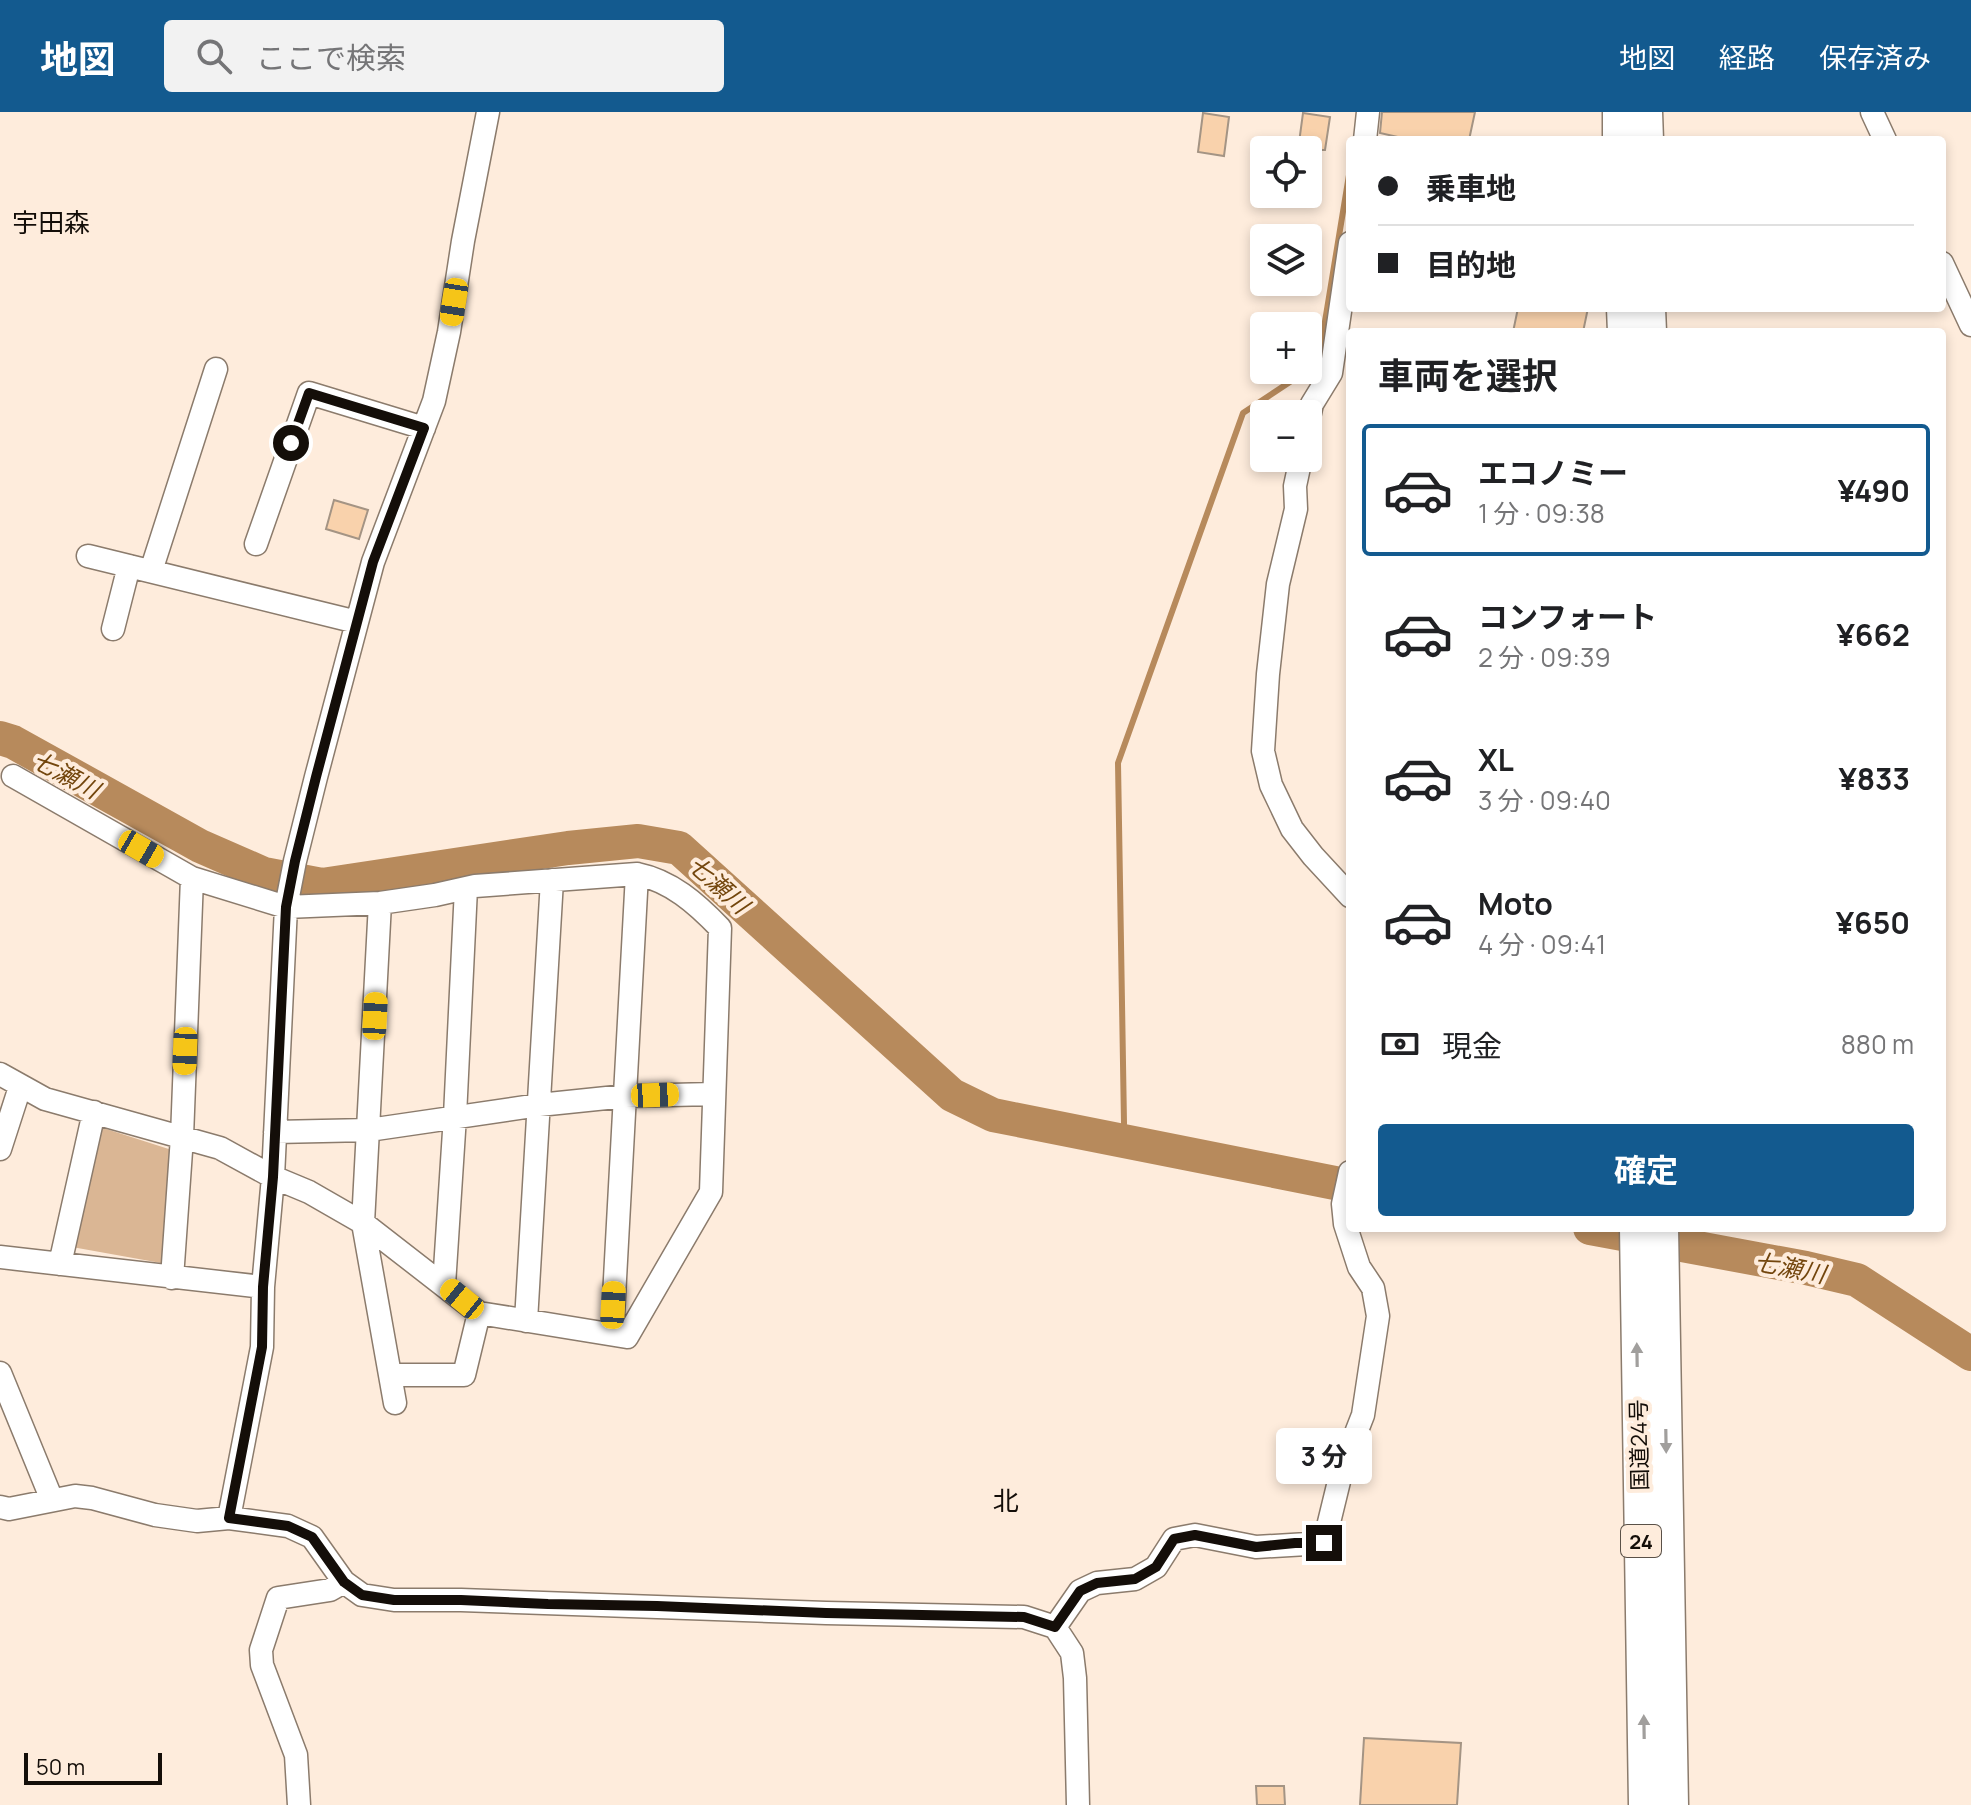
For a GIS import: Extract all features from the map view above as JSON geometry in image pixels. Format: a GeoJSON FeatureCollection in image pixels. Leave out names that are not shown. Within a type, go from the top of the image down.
{"type":"FeatureCollection","features":[{"type":"Feature","properties":{"kind":"highway"},"geometry":{"type":"LineString","coordinates":[[1619,112],[1619,136]]}},
{"type":"Feature","properties":{"kind":"highway"},"geometry":{"type":"LineString","coordinates":[[1646,112],[1647,136]]}},
{"type":"Feature","properties":{"kind":"highway","name":"国道24号"},"geometry":{"type":"LineString","coordinates":[[1637,1232],[1650,1278],[1672,1805]]}},
{"type":"Feature","properties":{"kind":"highway","name":"国道24号"},"geometry":{"type":"LineString","coordinates":[[1645,1805],[1650,1278],[1661,1232]]}},
{"type":"Feature","properties":{"kind":"street"},"geometry":{"type":"LineString","coordinates":[[229,1518],[262,1347],[286,907],[295,861],[373,562],[434,401],[488,112]]}},
{"type":"Feature","properties":{"kind":"street"},"geometry":{"type":"LineString","coordinates":[[1365,136],[1368,112]]}},
{"type":"Feature","properties":{"kind":"street"},"geometry":{"type":"LineString","coordinates":[[1872,112],[1883,136]]}},
{"type":"Feature","properties":{"kind":"street"},"geometry":{"type":"LineString","coordinates":[[1314,400],[1331,373],[1346,270]]}},
{"type":"Feature","properties":{"kind":"street"},"geometry":{"type":"LineString","coordinates":[[1946,272],[1971,325]]}},
{"type":"Feature","properties":{"kind":"street"},"geometry":{"type":"LineString","coordinates":[[113,629],[140,569],[216,369]]}},
{"type":"Feature","properties":{"kind":"street"},"geometry":{"type":"LineString","coordinates":[[256,544],[309,393],[424,428]]}},
{"type":"Feature","properties":{"kind":"street"},"geometry":{"type":"LineString","coordinates":[[1298,472],[1296,509],[1278,584],[1263,751],[1271,785],[1292,829],[1346,892]]}},
{"type":"Feature","properties":{"kind":"street"},"geometry":{"type":"LineString","coordinates":[[88,556],[357,622]]}},
{"type":"Feature","properties":{"kind":"street"},"geometry":{"type":"LineString","coordinates":[[0,1074],[45,1099],[220,1148],[363,1223],[479,1313],[526,1321],[627,1337],[711,1192],[720,928],[684,894],[654,878],[637,874],[466,888],[380,903],[286,907],[192,878],[13,776]]}},
{"type":"Feature","properties":{"kind":"street"},"geometry":{"type":"LineString","coordinates":[[612,1334],[637,874]]}},
{"type":"Feature","properties":{"kind":"street"},"geometry":{"type":"LineString","coordinates":[[172,1278],[182,1137],[192,878]]}},
{"type":"Feature","properties":{"kind":"street"},"geometry":{"type":"LineString","coordinates":[[526,1321],[552,880]]}},
{"type":"Feature","properties":{"kind":"street"},"geometry":{"type":"LineString","coordinates":[[444,1285],[466,888]]}},
{"type":"Feature","properties":{"kind":"street"},"geometry":{"type":"LineString","coordinates":[[380,903],[363,1223],[395,1403]]}},
{"type":"Feature","properties":{"kind":"street"},"geometry":{"type":"LineString","coordinates":[[0,1149],[20,1087]]}},
{"type":"Feature","properties":{"kind":"street"},"geometry":{"type":"LineString","coordinates":[[275,1132],[369,1130],[539,1105],[626,1096],[714,1094]]}},
{"type":"Feature","properties":{"kind":"street"},"geometry":{"type":"LineString","coordinates":[[60,1264],[94,1112]]}},
{"type":"Feature","properties":{"kind":"street"},"geometry":{"type":"LineString","coordinates":[[1346,1190],[1343,1204],[1346,1227]]}},
{"type":"Feature","properties":{"kind":"street"},"geometry":{"type":"LineString","coordinates":[[1055,1627],[1080,1591],[1097,1583],[1135,1579],[1156,1567],[1174,1539],[1195,1535],[1256,1547],[1324,1543],[1342,1469],[1363,1415],[1378,1316],[1373,1288],[1359,1267],[1348,1232]]}},
{"type":"Feature","properties":{"kind":"street"},"geometry":{"type":"LineString","coordinates":[[0,1257],[263,1287]]}},
{"type":"Feature","properties":{"kind":"street"},"geometry":{"type":"LineString","coordinates":[[390,1375],[464,1375],[479,1313]]}},
{"type":"Feature","properties":{"kind":"street"},"geometry":{"type":"LineString","coordinates":[[0,1373],[52,1500]]}},
{"type":"Feature","properties":{"kind":"street"},"geometry":{"type":"LineString","coordinates":[[0,1507],[9,1509],[75,1496],[155,1515],[197,1521],[229,1518],[288,1526],[312,1537],[344,1582],[362,1595],[394,1600],[1024,1617],[1055,1627],[1072,1653],[1078,1805]]}},
{"type":"Feature","properties":{"kind":"street"},"geometry":{"type":"LineString","coordinates":[[299,1805],[296,1755],[262,1665],[261,1650],[278,1598],[330,1590],[344,1582]]}},
{"type":"Feature","properties":{"kind":"shaded area"},"geometry":{"type":"Polygon","coordinates":[[[100,1127],[175,1151],[161,1263],[72,1247],[100,1127]]]}},
{"type":"Feature","properties":{"kind":"building"},"geometry":{"type":"Polygon","coordinates":[[[1382,112],[1475,112],[1470,136],[1393,136],[1380,133],[1382,112]]]}},
{"type":"Feature","properties":{"kind":"building"},"geometry":{"type":"Polygon","coordinates":[[[1203,113],[1229,117],[1224,156],[1198,152],[1203,113]]]}},
{"type":"Feature","properties":{"kind":"building"},"geometry":{"type":"Polygon","coordinates":[[[1303,113],[1330,117],[1325,150],[1322,150],[1322,136],[1300,136],[1303,113]]]}},
{"type":"Feature","properties":{"kind":"building"},"geometry":{"type":"Polygon","coordinates":[[[1517,312],[1587,312],[1584,328],[1514,328],[1517,312]]]}},
{"type":"Feature","properties":{"kind":"building"},"geometry":{"type":"Polygon","coordinates":[[[334,500],[368,510],[359,539],[326,529],[334,500]]]}},
{"type":"Feature","properties":{"kind":"building"},"geometry":{"type":"Polygon","coordinates":[[[1364,1738],[1461,1743],[1457,1805],[1360,1805],[1364,1738]]]}},
{"type":"Feature","properties":{"kind":"building"},"geometry":{"type":"Polygon","coordinates":[[[1256,1786],[1284,1786],[1285,1805],[1257,1805],[1256,1786]]]}},
{"type":"Feature","properties":{"kind":"waterway"},"geometry":{"type":"LineString","coordinates":[[1322,340],[1346,193]]}},
{"type":"Feature","properties":{"kind":"waterway"},"geometry":{"type":"LineString","coordinates":[[1123,1141],[1118,763],[1243,413],[1287,384]]}},
{"type":"Feature","properties":{"kind":"waterway","name":"七瀬川"},"geometry":{"type":"LineString","coordinates":[[0,738],[13,742],[200,846],[264,874],[322,885],[568,848],[638,841],[679,848],[952,1095],[993,1115],[1346,1185]]}},
{"type":"Feature","properties":{"kind":"waterway","name":"七瀬川"},"geometry":{"type":"LineString","coordinates":[[1612,1232],[1857,1280],[1971,1354]]}},
{"type":"Feature","properties":{"kind":"district","name":"宇田森"},"geometry":{"type":"Point","coordinates":[51,222]}},
{"type":"Feature","properties":{"kind":"district","name":"北"},"geometry":{"type":"Point","coordinates":[1006,1500]}},
{"type":"Feature","properties":{"kind":"route"},"geometry":{"type":"LineString","coordinates":[[291,443],[309,393],[424,428],[373,562],[316,777],[286,907],[262,1347],[229,1518],[288,1526],[312,1537],[344,1582],[362,1595],[394,1600],[1024,1617],[1055,1627],[1080,1591],[1097,1583],[1135,1579],[1156,1567],[1174,1539],[1195,1535],[1256,1547],[1324,1543]]}}]}
